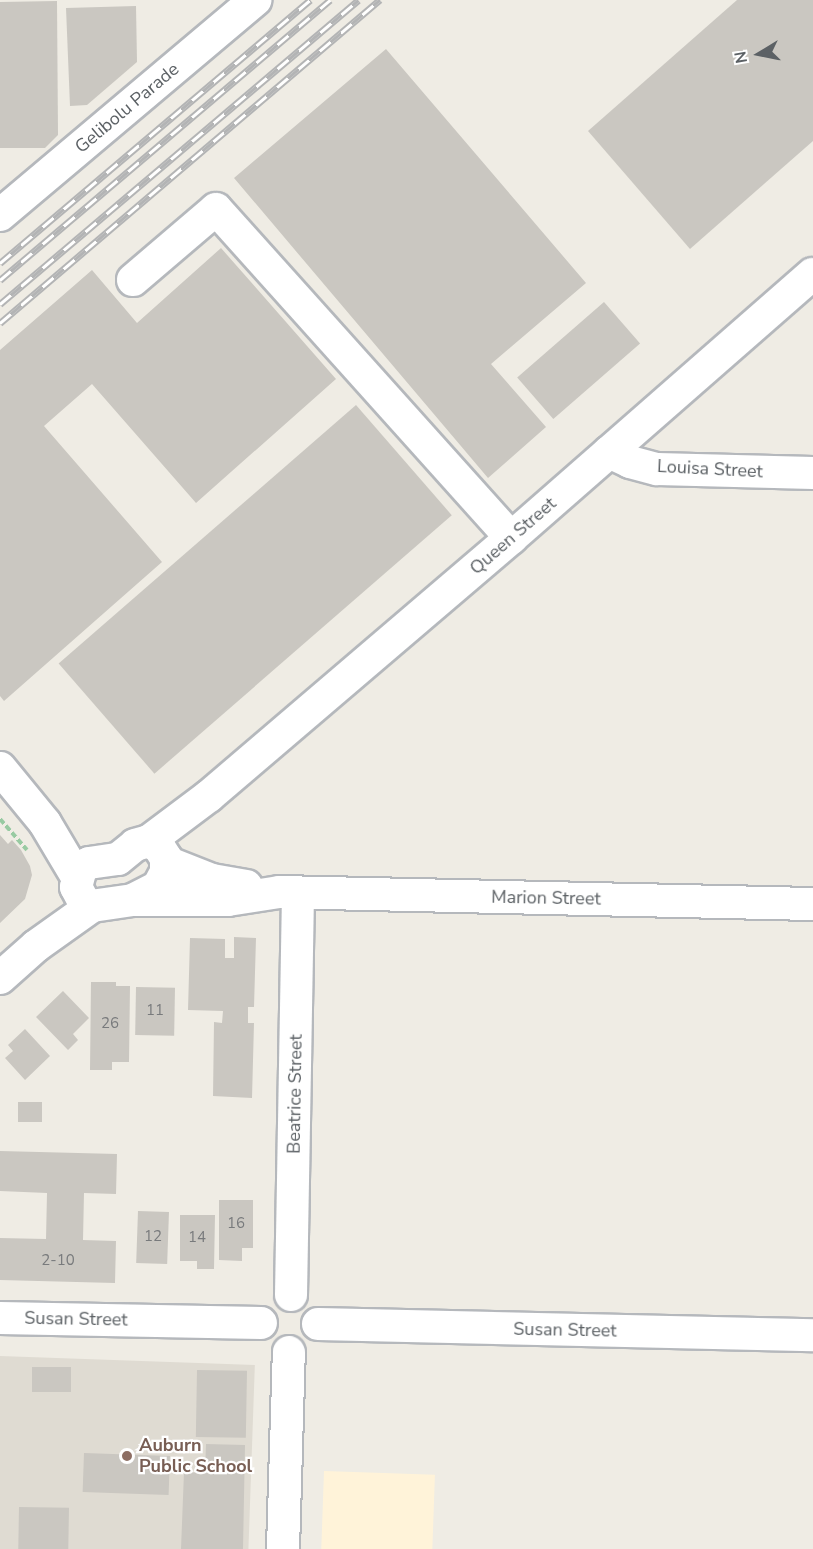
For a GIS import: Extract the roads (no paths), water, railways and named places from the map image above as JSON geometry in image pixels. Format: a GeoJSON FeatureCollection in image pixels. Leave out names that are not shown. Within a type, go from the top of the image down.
{"type":"FeatureCollection","features":[{"type":"Feature","properties":{"kind":"street","name":"Gelibolu Parade"},"geometry":{"type":"LineString","coordinates":[[0,215],[255,0]]}},
{"type":"Feature","properties":{"kind":"street"},"geometry":{"type":"LineString","coordinates":[[133,280],[216,209],[512,538]]}},
{"type":"Feature","properties":{"kind":"street","name":"Queen Street"},"geometry":{"type":"LineString","coordinates":[[86,885],[135,845],[160,854],[209,795],[512,538],[813,274]]}},
{"type":"Feature","properties":{"kind":"street","name":"Louisa Street"},"geometry":{"type":"LineString","coordinates":[[609,452],[630,462],[657,469],[813,473]]}},
{"type":"Feature","properties":{"kind":"street"},"geometry":{"type":"LineString","coordinates":[[0,768],[45,823],[86,885],[133,900],[158,887],[166,872],[160,854]]}},
{"type":"Feature","properties":{"kind":"street","name":"Marion Street"},"geometry":{"type":"LineString","coordinates":[[160,854],[212,880],[289,892],[813,904]]}},
{"type":"Feature","properties":{"kind":"street"},"geometry":{"type":"LineString","coordinates":[[0,978],[36,946],[86,885]]}},
{"type":"Feature","properties":{"kind":"street","name":"Marion Street"},"geometry":{"type":"LineString","coordinates":[[133,900],[228,900],[289,892]]}},
{"type":"Feature","properties":{"kind":"street","name":"Beatrice Street"},"geometry":{"type":"LineString","coordinates":[[289,892],[291,1295]]}},
{"type":"Feature","properties":{"kind":"street"},"geometry":{"type":"LineString","coordinates":[[291,1295],[307,1301],[317,1315],[318,1324],[312,1340],[306,1347],[289,1352],[280,1351],[266,1340],[261,1323],[262,1314],[273,1300],[291,1295]]}},
{"type":"Feature","properties":{"kind":"street","name":"Susan Street"},"geometry":{"type":"LineString","coordinates":[[0,1318],[261,1323]]}},
{"type":"Feature","properties":{"kind":"street","name":"Susan Street"},"geometry":{"type":"LineString","coordinates":[[318,1324],[813,1335]]}},
{"type":"Feature","properties":{"kind":"street"},"geometry":{"type":"LineString","coordinates":[[283,1549],[289,1352]]}},
{"type":"Feature","properties":{"kind":"railway"},"geometry":{"type":"LineString","coordinates":[[0,263],[310,0]]}},
{"type":"Feature","properties":{"kind":"railway"},"geometry":{"type":"LineString","coordinates":[[0,280],[330,0]]}},
{"type":"Feature","properties":{"kind":"railway"},"geometry":{"type":"LineString","coordinates":[[0,304],[359,0]]}},
{"type":"Feature","properties":{"kind":"railway"},"geometry":{"type":"LineString","coordinates":[[0,323],[380,0]]}},
{"type":"Feature","properties":{"kind":"place","name":"Auburn Public School"},"geometry":{"type":"Point","coordinates":[127,1456]}}]}
